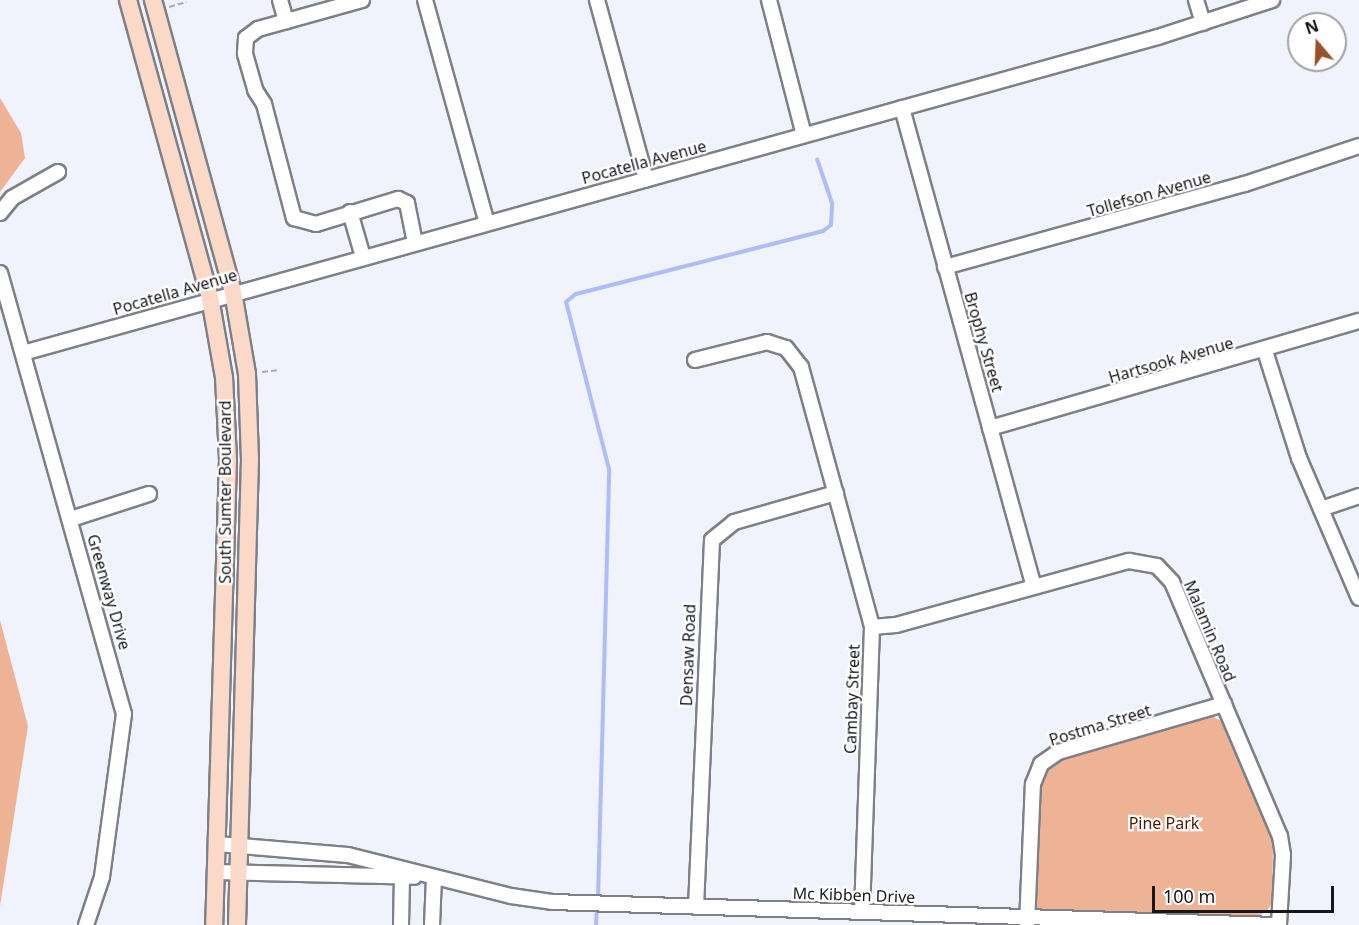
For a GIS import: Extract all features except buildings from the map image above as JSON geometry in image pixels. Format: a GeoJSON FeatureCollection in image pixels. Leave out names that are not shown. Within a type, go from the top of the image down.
{"type":"FeatureCollection","features":[{"type":"Feature","properties":{"kind":"main road","name":"South Sumter Boulevard"},"geometry":{"type":"LineString","coordinates":[[129,0],[210,298],[224,377],[227,429],[214,925]]}},
{"type":"Feature","properties":{"kind":"main road","name":"South Sumter Boulevard"},"geometry":{"type":"LineString","coordinates":[[155,5],[233,292],[247,374],[250,459],[237,925]]}},
{"type":"Feature","properties":{"kind":"street"},"geometry":{"type":"LineString","coordinates":[[280,0],[285,21]]}},
{"type":"Feature","properties":{"kind":"street"},"geometry":{"type":"LineString","coordinates":[[362,0],[251,32],[244,45],[289,193],[291,214],[307,224],[387,200],[407,203],[415,243]]}},
{"type":"Feature","properties":{"kind":"street"},"geometry":{"type":"LineString","coordinates":[[425,0],[487,223]]}},
{"type":"Feature","properties":{"kind":"street"},"geometry":{"type":"LineString","coordinates":[[597,0],[646,179]]}},
{"type":"Feature","properties":{"kind":"street"},"geometry":{"type":"LineString","coordinates":[[769,0],[804,135]]}},
{"type":"Feature","properties":{"kind":"street"},"geometry":{"type":"LineString","coordinates":[[1196,0],[1203,23]]}},
{"type":"Feature","properties":{"kind":"street","name":"Pocatella Avenue"},"geometry":{"type":"LineString","coordinates":[[23,353],[210,298],[1203,23],[1272,0]]}},
{"type":"Feature","properties":{"kind":"street","name":"Brophy Street"},"geometry":{"type":"LineString","coordinates":[[902,108],[1034,586]]}},
{"type":"Feature","properties":{"kind":"street","name":"Tollefson Avenue"},"geometry":{"type":"LineString","coordinates":[[945,267],[1245,184],[1359,146]]}},
{"type":"Feature","properties":{"kind":"street"},"geometry":{"type":"LineString","coordinates":[[0,213],[12,198],[58,172]]}},
{"type":"Feature","properties":{"kind":"street"},"geometry":{"type":"LineString","coordinates":[[350,212],[363,257]]}},
{"type":"Feature","properties":{"kind":"street","name":"Greenway Drive"},"geometry":{"type":"LineString","coordinates":[[0,273],[124,714],[102,878],[86,925]]}},
{"type":"Feature","properties":{"kind":"street","name":"Hartsook Avenue"},"geometry":{"type":"LineString","coordinates":[[990,428],[1265,351],[1359,321]]}},
{"type":"Feature","properties":{"kind":"street","name":"Cambay Street"},"geometry":{"type":"LineString","coordinates":[[695,360],[759,342],[786,348],[801,367],[872,627],[862,912]]}},
{"type":"Feature","properties":{"kind":"street"},"geometry":{"type":"LineString","coordinates":[[1265,351],[1289,431],[1359,598]]}},
{"type":"Feature","properties":{"kind":"street","name":"Densaw Road"},"geometry":{"type":"LineString","coordinates":[[696,907],[712,540],[734,522],[836,493]]}},
{"type":"Feature","properties":{"kind":"street"},"geometry":{"type":"LineString","coordinates":[[71,519],[149,494]]}},
{"type":"Feature","properties":{"kind":"street"},"geometry":{"type":"LineString","coordinates":[[1321,509],[1359,496]]}},
{"type":"Feature","properties":{"kind":"street","name":"Malamin Road"},"geometry":{"type":"LineString","coordinates":[[872,627],[896,625],[1129,561],[1157,566],[1172,582],[1280,836],[1283,855],[1278,925]]}},
{"type":"Feature","properties":{"kind":"street","name":"Postma Street"},"geometry":{"type":"LineString","coordinates":[[1027,922],[1033,784],[1041,764],[1058,752],[1224,704]]}},
{"type":"Feature","properties":{"kind":"street","name":"Mc Kibben Drive"},"geometry":{"type":"LineString","coordinates":[[217,844],[348,855],[434,878],[552,902],[862,912],[1027,922],[1278,925]]}},
{"type":"Feature","properties":{"kind":"street","name":"Mc Kibben Drive"},"geometry":{"type":"LineString","coordinates":[[216,872],[434,878]]}},
{"type":"Feature","properties":{"kind":"street"},"geometry":{"type":"LineString","coordinates":[[401,925],[402,877]]}},
{"type":"Feature","properties":{"kind":"street"},"geometry":{"type":"LineString","coordinates":[[432,925],[434,878]]}},
{"type":"Feature","properties":{"kind":"path"},"geometry":{"type":"LineString","coordinates":[[155,5],[186,2]]}},
{"type":"Feature","properties":{"kind":"path"},"geometry":{"type":"LineString","coordinates":[[247,374],[280,370]]}},
{"type":"Feature","properties":{"kind":"green space"},"geometry":{"type":"Polygon","coordinates":[[[0,98],[21,133],[25,158],[0,192],[0,98]]]}},
{"type":"Feature","properties":{"kind":"green space"},"geometry":{"type":"Polygon","coordinates":[[[0,620],[28,726],[0,906],[0,620]]]}},
{"type":"Feature","properties":{"kind":"green space","name":"Pine Park"},"geometry":{"type":"Polygon","coordinates":[[[1212,716],[1221,721],[1273,843],[1272,904],[1266,912],[1257,916],[1032,913],[1039,782],[1046,765],[1055,758],[1212,716]]]}},
{"type":"Feature","properties":{"kind":"waterway"},"geometry":{"type":"LineString","coordinates":[[598,899],[609,469],[566,302],[576,294],[823,231],[831,225],[832,203],[817,159]]}},
{"type":"Feature","properties":{"kind":"waterway"},"geometry":{"type":"LineString","coordinates":[[596,925],[597,907]]}}]}
